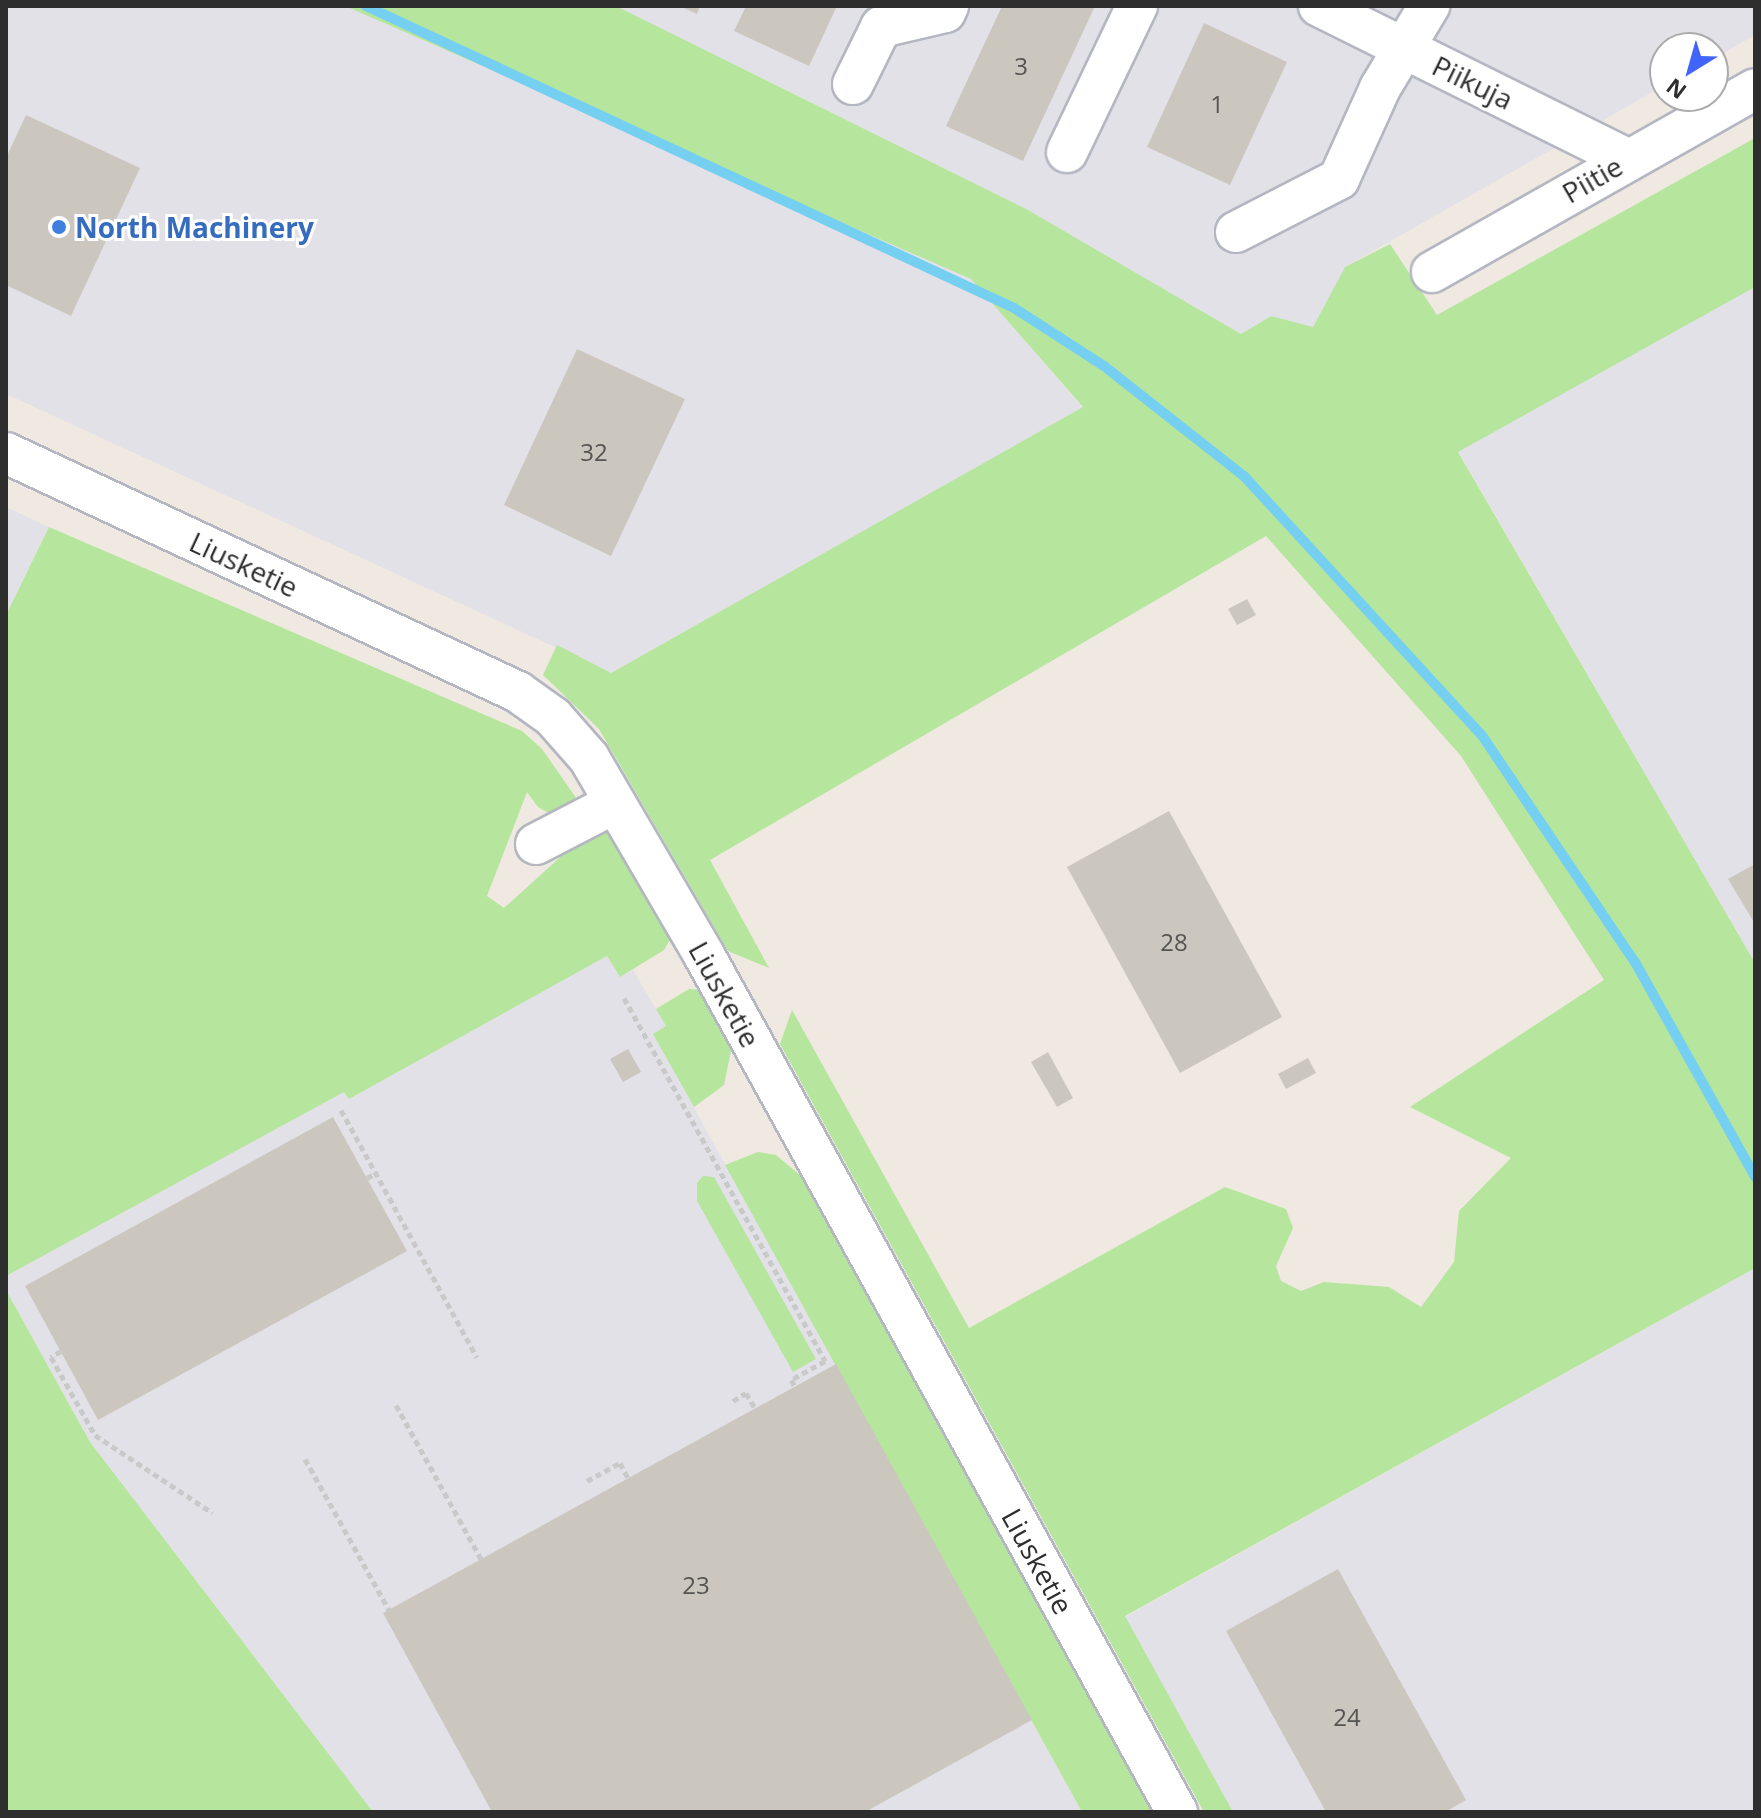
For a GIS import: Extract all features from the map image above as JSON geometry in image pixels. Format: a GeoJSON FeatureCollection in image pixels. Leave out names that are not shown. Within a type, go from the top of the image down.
{"type":"FeatureCollection","features":[{"type":"Feature","properties":{"kind":"street"},"geometry":{"type":"LineString","coordinates":[[853,84],[881,27],[945,12],[948,6]]}},
{"type":"Feature","properties":{"kind":"street"},"geometry":{"type":"LineString","coordinates":[[1067,152],[1137,6]]}},
{"type":"Feature","properties":{"kind":"street","name":"Piikuja"},"geometry":{"type":"LineString","coordinates":[[1319,6],[1627,159]]}},
{"type":"Feature","properties":{"kind":"street"},"geometry":{"type":"LineString","coordinates":[[1236,232],[1339,179],[1380,88],[1407,49],[1429,6]]}},
{"type":"Feature","properties":{"kind":"street","name":"Piitie"},"geometry":{"type":"LineString","coordinates":[[1432,272],[1755,89]]}},
{"type":"Feature","properties":{"kind":"street","name":"Liusketie"},"geometry":{"type":"LineString","coordinates":[[6,453],[518,692],[553,717],[589,758],[1177,1812]]}},
{"type":"Feature","properties":{"kind":"street"},"geometry":{"type":"LineString","coordinates":[[536,844],[615,803]]}},
{"type":"Feature","properties":{"kind":"path"},"geometry":{"type":"LineString","coordinates":[[624,998],[825,1361],[791,1380],[795,1386]]}},
{"type":"Feature","properties":{"kind":"path"},"geometry":{"type":"LineString","coordinates":[[341,1110],[477,1357]]}},
{"type":"Feature","properties":{"kind":"path"},"geometry":{"type":"LineString","coordinates":[[367,1178],[376,1173]]}},
{"type":"Feature","properties":{"kind":"path"},"geometry":{"type":"LineString","coordinates":[[61,1351],[51,1357],[95,1435],[213,1513]]}},
{"type":"Feature","properties":{"kind":"path"},"geometry":{"type":"LineString","coordinates":[[733,1401],[746,1393],[755,1408]]}},
{"type":"Feature","properties":{"kind":"path"},"geometry":{"type":"LineString","coordinates":[[396,1405],[481,1559]]}},
{"type":"Feature","properties":{"kind":"path"},"geometry":{"type":"LineString","coordinates":[[305,1459],[389,1610]]}},
{"type":"Feature","properties":{"kind":"path"},"geometry":{"type":"LineString","coordinates":[[587,1481],[620,1463],[628,1478]]}},
{"type":"Feature","properties":{"kind":"shaded area"},"geometry":{"type":"Polygon","coordinates":[[[6,6],[345,6],[971,279],[1083,408],[611,673],[6,394],[6,6]]]}},
{"type":"Feature","properties":{"kind":"shaded area"},"geometry":{"type":"Polygon","coordinates":[[[616,6],[1755,6],[1755,35],[1729,50],[1729,32],[1649,32],[1649,94],[1345,267],[1313,327],[1271,316],[1241,334],[1028,210],[616,6]]]}},
{"type":"Feature","properties":{"kind":"shaded area"},"geometry":{"type":"Polygon","coordinates":[[[1755,287],[1755,963],[1458,451],[1755,287]]]}},
{"type":"Feature","properties":{"kind":"shaded area"},"geometry":{"type":"Polygon","coordinates":[[[6,507],[49,527],[6,615],[6,507]]]}},
{"type":"Feature","properties":{"kind":"shaded area"},"geometry":{"type":"Polygon","coordinates":[[[607,956],[620,977],[633,970],[666,1026],[654,1035],[1082,1812],[373,1812],[90,1442],[6,1290],[6,1276],[344,1092],[349,1099],[607,956]]]}},
{"type":"Feature","properties":{"kind":"shaded area"},"geometry":{"type":"Polygon","coordinates":[[[1755,1268],[1755,1812],[1233,1812],[1125,1617],[1755,1268]]]}},
{"type":"Feature","properties":{"kind":"green space"},"geometry":{"type":"Polygon","coordinates":[[[345,6],[616,6],[1028,210],[1241,334],[1271,316],[1313,327],[1345,267],[1390,244],[1437,315],[1755,138],[1755,287],[1458,452],[1755,963],[1755,1268],[1125,1616],[1233,1812],[1204,1812],[780,1044],[792,1010],[969,1328],[1225,1187],[1286,1209],[1293,1228],[1276,1266],[1281,1281],[1301,1291],[1324,1282],[1389,1287],[1421,1307],[1454,1262],[1459,1211],[1511,1158],[1410,1107],[1604,980],[1461,756],[1266,536],[710,860],[769,968],[728,951],[599,729],[543,675],[557,645],[611,673],[1083,407],[971,279],[345,6]]]}},
{"type":"Feature","properties":{"kind":"green space"},"geometry":{"type":"Polygon","coordinates":[[[49,527],[522,731],[542,749],[579,802],[554,816],[538,807],[527,792],[487,896],[504,908],[589,831],[610,824],[672,936],[664,950],[620,977],[607,956],[349,1099],[344,1092],[6,1276],[6,615],[49,527]]]}},
{"type":"Feature","properties":{"kind":"green space"},"geometry":{"type":"Polygon","coordinates":[[[689,989],[701,990],[732,1046],[724,1085],[694,1107],[653,1034],[666,1026],[656,1009],[689,989]]]}},
{"type":"Feature","properties":{"kind":"green space"},"geometry":{"type":"Polygon","coordinates":[[[758,1152],[776,1155],[807,1181],[1151,1803],[1150,1812],[1082,1812],[725,1165],[758,1152]]]}},
{"type":"Feature","properties":{"kind":"green space"},"geometry":{"type":"Polygon","coordinates":[[[703,1176],[714,1177],[816,1359],[793,1372],[697,1201],[697,1183],[703,1176]]]}},
{"type":"Feature","properties":{"kind":"green space"},"geometry":{"type":"Polygon","coordinates":[[[6,1290],[90,1442],[373,1812],[6,1812],[6,1290]]]}},
{"type":"Feature","properties":{"kind":"building"},"geometry":{"type":"Polygon","coordinates":[[[679,6],[700,6],[697,14],[679,6]]]}},
{"type":"Feature","properties":{"kind":"building"},"geometry":{"type":"Polygon","coordinates":[[[746,6],[837,6],[809,66],[734,31],[746,6]]]}},
{"type":"Feature","properties":{"kind":"building"},"geometry":{"type":"Polygon","coordinates":[[[1002,6],[1095,6],[1023,161],[946,126],[1002,6]]]}},
{"type":"Feature","properties":{"kind":"building"},"geometry":{"type":"Polygon","coordinates":[[[1204,23],[1287,62],[1230,185],[1147,147],[1204,23]]]}},
{"type":"Feature","properties":{"kind":"building","name":"North Machinery"},"geometry":{"type":"Polygon","coordinates":[[[26,115],[140,168],[71,316],[6,285],[6,158],[26,115]]]}},
{"type":"Feature","properties":{"kind":"building"},"geometry":{"type":"Polygon","coordinates":[[[577,349],[685,399],[611,556],[504,505],[577,349]]]}},
{"type":"Feature","properties":{"kind":"building"},"geometry":{"type":"Polygon","coordinates":[[[1247,599],[1256,615],[1237,625],[1228,609],[1247,599]]]}},
{"type":"Feature","properties":{"kind":"building"},"geometry":{"type":"Polygon","coordinates":[[[1169,811],[1282,1017],[1180,1073],[1067,867],[1169,811]]]}},
{"type":"Feature","properties":{"kind":"building"},"geometry":{"type":"Polygon","coordinates":[[[1755,864],[1755,924],[1728,879],[1755,864]]]}},
{"type":"Feature","properties":{"kind":"building"},"geometry":{"type":"Polygon","coordinates":[[[628,1049],[641,1072],[623,1082],[610,1059],[628,1049]]]}},
{"type":"Feature","properties":{"kind":"building"},"geometry":{"type":"Polygon","coordinates":[[[1048,1052],[1073,1098],[1057,1107],[1031,1062],[1048,1052]]]}},
{"type":"Feature","properties":{"kind":"building"},"geometry":{"type":"Polygon","coordinates":[[[1308,1058],[1316,1073],[1286,1089],[1278,1074],[1308,1058]]]}},
{"type":"Feature","properties":{"kind":"building"},"geometry":{"type":"Polygon","coordinates":[[[333,1117],[407,1251],[98,1420],[25,1286],[333,1117]]]}},
{"type":"Feature","properties":{"kind":"building"},"geometry":{"type":"Polygon","coordinates":[[[836,1364],[1032,1720],[865,1812],[492,1812],[383,1613],[836,1364]]]}},
{"type":"Feature","properties":{"kind":"building"},"geometry":{"type":"Polygon","coordinates":[[[1338,1569],[1466,1800],[1445,1812],[1326,1812],[1226,1631],[1338,1569]]]}},
{"type":"Feature","properties":{"kind":"waterway"},"geometry":{"type":"LineString","coordinates":[[366,6],[1014,308],[1104,366],[1244,476],[1483,737],[1635,962],[1755,1177]]}},
{"type":"Feature","properties":{"kind":"place","name":"North Machinery"},"geometry":{"type":"Point","coordinates":[59,227]}}]}
